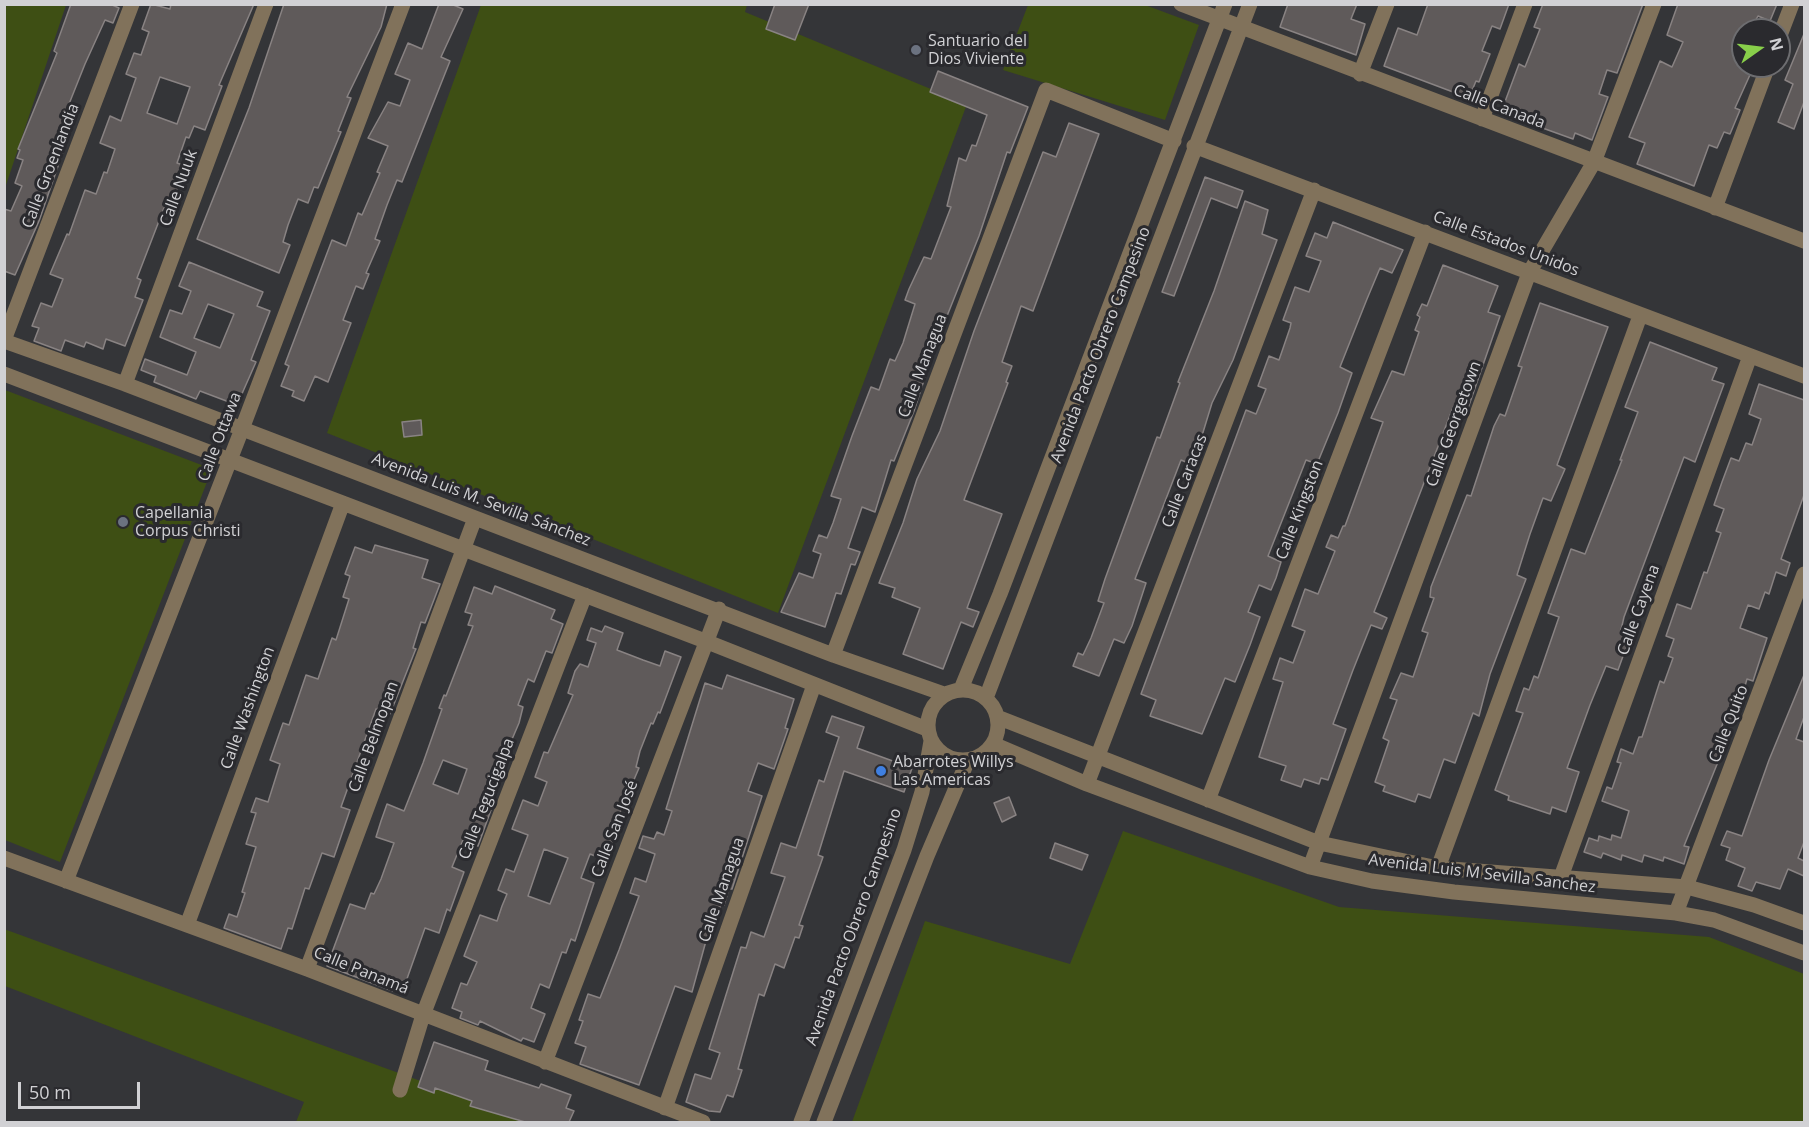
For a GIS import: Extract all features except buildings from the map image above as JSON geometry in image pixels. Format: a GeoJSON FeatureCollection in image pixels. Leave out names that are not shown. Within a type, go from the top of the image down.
{"type":"FeatureCollection","features":[{"type":"Feature","properties":{"kind":"street","name":"Calle Groenlandia"},"geometry":{"type":"LineString","coordinates":[[4,340],[132,4]]}},
{"type":"Feature","properties":{"kind":"street","name":"Calle Nuuk"},"geometry":{"type":"LineString","coordinates":[[125,384],[266,4]]}},
{"type":"Feature","properties":{"kind":"street","name":"Calle Ottawa"},"geometry":{"type":"LineString","coordinates":[[66,881],[242,429],[403,4]]}},
{"type":"Feature","properties":{"kind":"street","name":"Calle Canada"},"geometry":{"type":"LineString","coordinates":[[1181,4],[1223,11],[1241,28],[1804,242]]}},
{"type":"Feature","properties":{"kind":"street","name":"Avenida Pacto Obrero Campesino"},"geometry":{"type":"LineString","coordinates":[[986,698],[1194,146],[1250,4]]}},
{"type":"Feature","properties":{"kind":"street"},"geometry":{"type":"LineString","coordinates":[[1360,74],[1387,4]]}},
{"type":"Feature","properties":{"kind":"street"},"geometry":{"type":"LineString","coordinates":[[1482,119],[1525,4]]}},
{"type":"Feature","properties":{"kind":"street","name":"Calle Georgetown"},"geometry":{"type":"LineString","coordinates":[[1310,867],[1529,273],[1594,162],[1654,4]]}},
{"type":"Feature","properties":{"kind":"street","name":"Avenida Pacto Obrero Campesino"},"geometry":{"type":"LineString","coordinates":[[961,689],[1000,594],[1223,11]]}},
{"type":"Feature","properties":{"kind":"street"},"geometry":{"type":"LineString","coordinates":[[1715,208],[1764,78]]}},
{"type":"Feature","properties":{"kind":"street","name":"Calle Managua"},"geometry":{"type":"LineString","coordinates":[[833,655],[1046,90],[1174,141]]}},
{"type":"Feature","properties":{"kind":"street","name":"Calle Estados Unidos"},"geometry":{"type":"LineString","coordinates":[[1194,146],[1804,376]]}},
{"type":"Feature","properties":{"kind":"street","name":"Calle Caracas"},"geometry":{"type":"LineString","coordinates":[[1087,784],[1099,758],[1314,190]]}},
{"type":"Feature","properties":{"kind":"street","name":"Calle Kingston"},"geometry":{"type":"LineString","coordinates":[[1208,800],[1425,232]]}},
{"type":"Feature","properties":{"kind":"street"},"geometry":{"type":"LineString","coordinates":[[1438,868],[1640,316]]}},
{"type":"Feature","properties":{"kind":"street","name":"Avenida Luis M. Sevilla Sánchez"},"geometry":{"type":"LineString","coordinates":[[4,340],[719,609],[833,655],[944,694]]}},
{"type":"Feature","properties":{"kind":"street","name":"Calle Cayena"},"geometry":{"type":"LineString","coordinates":[[1560,877],[1750,356]]}},
{"type":"Feature","properties":{"kind":"street"},"geometry":{"type":"LineString","coordinates":[[4,374],[463,548],[814,685],[929,735],[947,756],[968,760],[982,755],[993,744],[998,731],[998,717],[986,698],[975,691],[961,689],[944,694],[934,703],[928,716],[929,735]]}},
{"type":"Feature","properties":{"kind":"street","name":"Calle Washington"},"geometry":{"type":"LineString","coordinates":[[187,925],[343,503]]}},
{"type":"Feature","properties":{"kind":"street","name":"Calle Belmopan"},"geometry":{"type":"LineString","coordinates":[[307,969],[475,518]]}},
{"type":"Feature","properties":{"kind":"street","name":"Calle Quito"},"geometry":{"type":"LineString","coordinates":[[1676,913],[1804,574]]}},
{"type":"Feature","properties":{"kind":"street","name":"Calle Tegucigalpa"},"geometry":{"type":"LineString","coordinates":[[400,1090],[423,1015],[585,595]]}},
{"type":"Feature","properties":{"kind":"street","name":"Calle San José"},"geometry":{"type":"LineString","coordinates":[[545,1062],[719,609]]}},
{"type":"Feature","properties":{"kind":"street","name":"Calle Managua"},"geometry":{"type":"LineString","coordinates":[[665,1108],[814,685]]}},
{"type":"Feature","properties":{"kind":"street","name":"Avenida Luis M Sevilla Sanchez"},"geometry":{"type":"LineString","coordinates":[[998,717],[1318,843],[1438,868],[1687,887],[1754,905],[1804,923]]}},
{"type":"Feature","properties":{"kind":"street","name":"Avenida Pacto Obrero Campesino"},"geometry":{"type":"LineString","coordinates":[[801,1122],[909,833],[922,792],[929,735]]}},
{"type":"Feature","properties":{"kind":"street","name":"Avenida Luis M Sevilla Sanchez"},"geometry":{"type":"LineString","coordinates":[[993,744],[1087,784],[1310,867],[1372,881],[1454,892],[1676,913],[1714,920],[1804,953]]}},
{"type":"Feature","properties":{"kind":"street"},"geometry":{"type":"LineString","coordinates":[[824,1122],[933,840],[968,760]]}},
{"type":"Feature","properties":{"kind":"street"},"geometry":{"type":"LineString","coordinates":[[909,833],[933,840]]}},
{"type":"Feature","properties":{"kind":"street","name":"Calle Panamá"},"geometry":{"type":"LineString","coordinates":[[4,858],[307,969],[703,1122]]}},
{"type":"Feature","properties":{"kind":"green space"},"geometry":{"type":"Polygon","coordinates":[[[4,5],[66,5],[5,188],[4,5]]]}},
{"type":"Feature","properties":{"kind":"green space"},"geometry":{"type":"Polygon","coordinates":[[[481,5],[747,5],[745,12],[967,104],[778,613],[327,433],[481,5]]]}},
{"type":"Feature","properties":{"kind":"green space"},"geometry":{"type":"Polygon","coordinates":[[[1028,5],[1145,5],[1199,25],[1165,120],[1003,70],[1028,5]]]}},
{"type":"Feature","properties":{"kind":"green space"},"geometry":{"type":"Polygon","coordinates":[[[5,390],[212,469],[60,862],[5,840],[5,390]]]}},
{"type":"Feature","properties":{"kind":"green space"},"geometry":{"type":"Polygon","coordinates":[[[1123,831],[1339,907],[1709,937],[1804,974],[1804,1122],[852,1122],[925,921],[1070,964],[1123,831]]]}},
{"type":"Feature","properties":{"kind":"green space"},"geometry":{"type":"Polygon","coordinates":[[[4,929],[533,1122],[296,1122],[304,1102],[5,986],[4,929]]]}},
{"type":"Feature","properties":{"kind":"place","name":"Santuario del Dios Viviente"},"geometry":{"type":"Point","coordinates":[916,50]}},
{"type":"Feature","properties":{"kind":"place","name":"Capellania Corpus Christi"},"geometry":{"type":"Point","coordinates":[123,522]}},
{"type":"Feature","properties":{"kind":"place","name":"Abarrotes Willys Las Americas"},"geometry":{"type":"Point","coordinates":[881,771]}}]}
